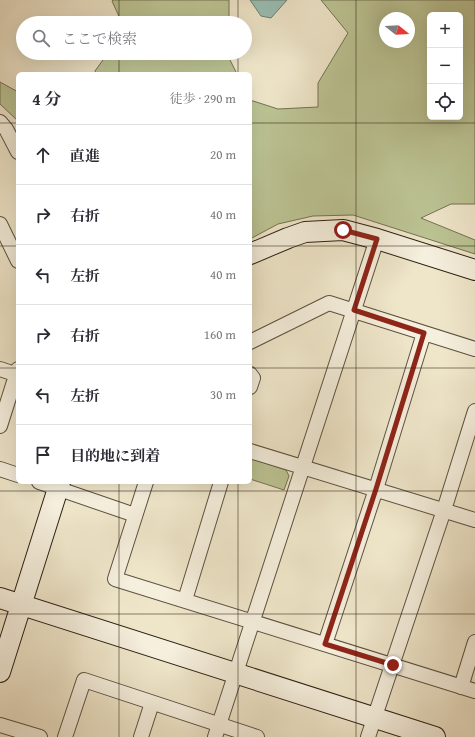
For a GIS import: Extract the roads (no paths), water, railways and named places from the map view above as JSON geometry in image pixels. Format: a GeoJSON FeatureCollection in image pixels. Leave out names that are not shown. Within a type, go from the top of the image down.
{"type":"FeatureCollection","features":[{"type":"Feature","properties":{"kind":"street"},"geometry":{"type":"LineString","coordinates":[[0,122],[6,129],[16,148]]}},
{"type":"Feature","properties":{"kind":"street"},"geometry":{"type":"LineString","coordinates":[[0,224],[16,256]]}},
{"type":"Feature","properties":{"kind":"street"},"geometry":{"type":"LineString","coordinates":[[252,253],[305,232],[343,230],[377,239],[475,270]]}},
{"type":"Feature","properties":{"kind":"street"},"geometry":{"type":"LineString","coordinates":[[218,731],[377,239]]}},
{"type":"Feature","properties":{"kind":"street"},"geometry":{"type":"LineString","coordinates":[[252,341],[329,303],[475,349]]}},
{"type":"Feature","properties":{"kind":"street"},"geometry":{"type":"LineString","coordinates":[[325,644],[376,489],[424,333]]}},
{"type":"Feature","properties":{"kind":"street"},"geometry":{"type":"LineString","coordinates":[[0,369],[16,373]]}},
{"type":"Feature","properties":{"kind":"street"},"geometry":{"type":"LineString","coordinates":[[0,426],[16,376]]}},
{"type":"Feature","properties":{"kind":"street"},"geometry":{"type":"LineString","coordinates":[[368,737],[444,510],[475,411]]}},
{"type":"Feature","properties":{"kind":"street"},"geometry":{"type":"LineString","coordinates":[[252,452],[475,520]]}},
{"type":"Feature","properties":{"kind":"street"},"geometry":{"type":"LineString","coordinates":[[0,469],[16,474]]}},
{"type":"Feature","properties":{"kind":"street"},"geometry":{"type":"LineString","coordinates":[[145,484],[115,579],[475,691]]}},
{"type":"Feature","properties":{"kind":"street"},"geometry":{"type":"LineString","coordinates":[[185,600],[220,484]]}},
{"type":"Feature","properties":{"kind":"street"},"geometry":{"type":"LineString","coordinates":[[0,672],[59,485],[135,515]]}},
{"type":"Feature","properties":{"kind":"street"},"geometry":{"type":"LineString","coordinates":[[0,598],[435,737]]}},
{"type":"Feature","properties":{"kind":"street"},"geometry":{"type":"LineString","coordinates":[[461,687],[475,642]]}},
{"type":"Feature","properties":{"kind":"street"},"geometry":{"type":"LineString","coordinates":[[65,737],[84,680],[152,702],[218,731],[257,737]]}},
{"type":"Feature","properties":{"kind":"street"},"geometry":{"type":"LineString","coordinates":[[141,737],[152,702]]}},
{"type":"Feature","properties":{"kind":"street"},"geometry":{"type":"LineString","coordinates":[[0,725],[40,737]]}},
{"type":"Feature","properties":{"kind":"water"},"geometry":{"type":"Polygon","coordinates":[[[250,0],[287,0],[271,18],[261,16],[250,0]]]}}]}
